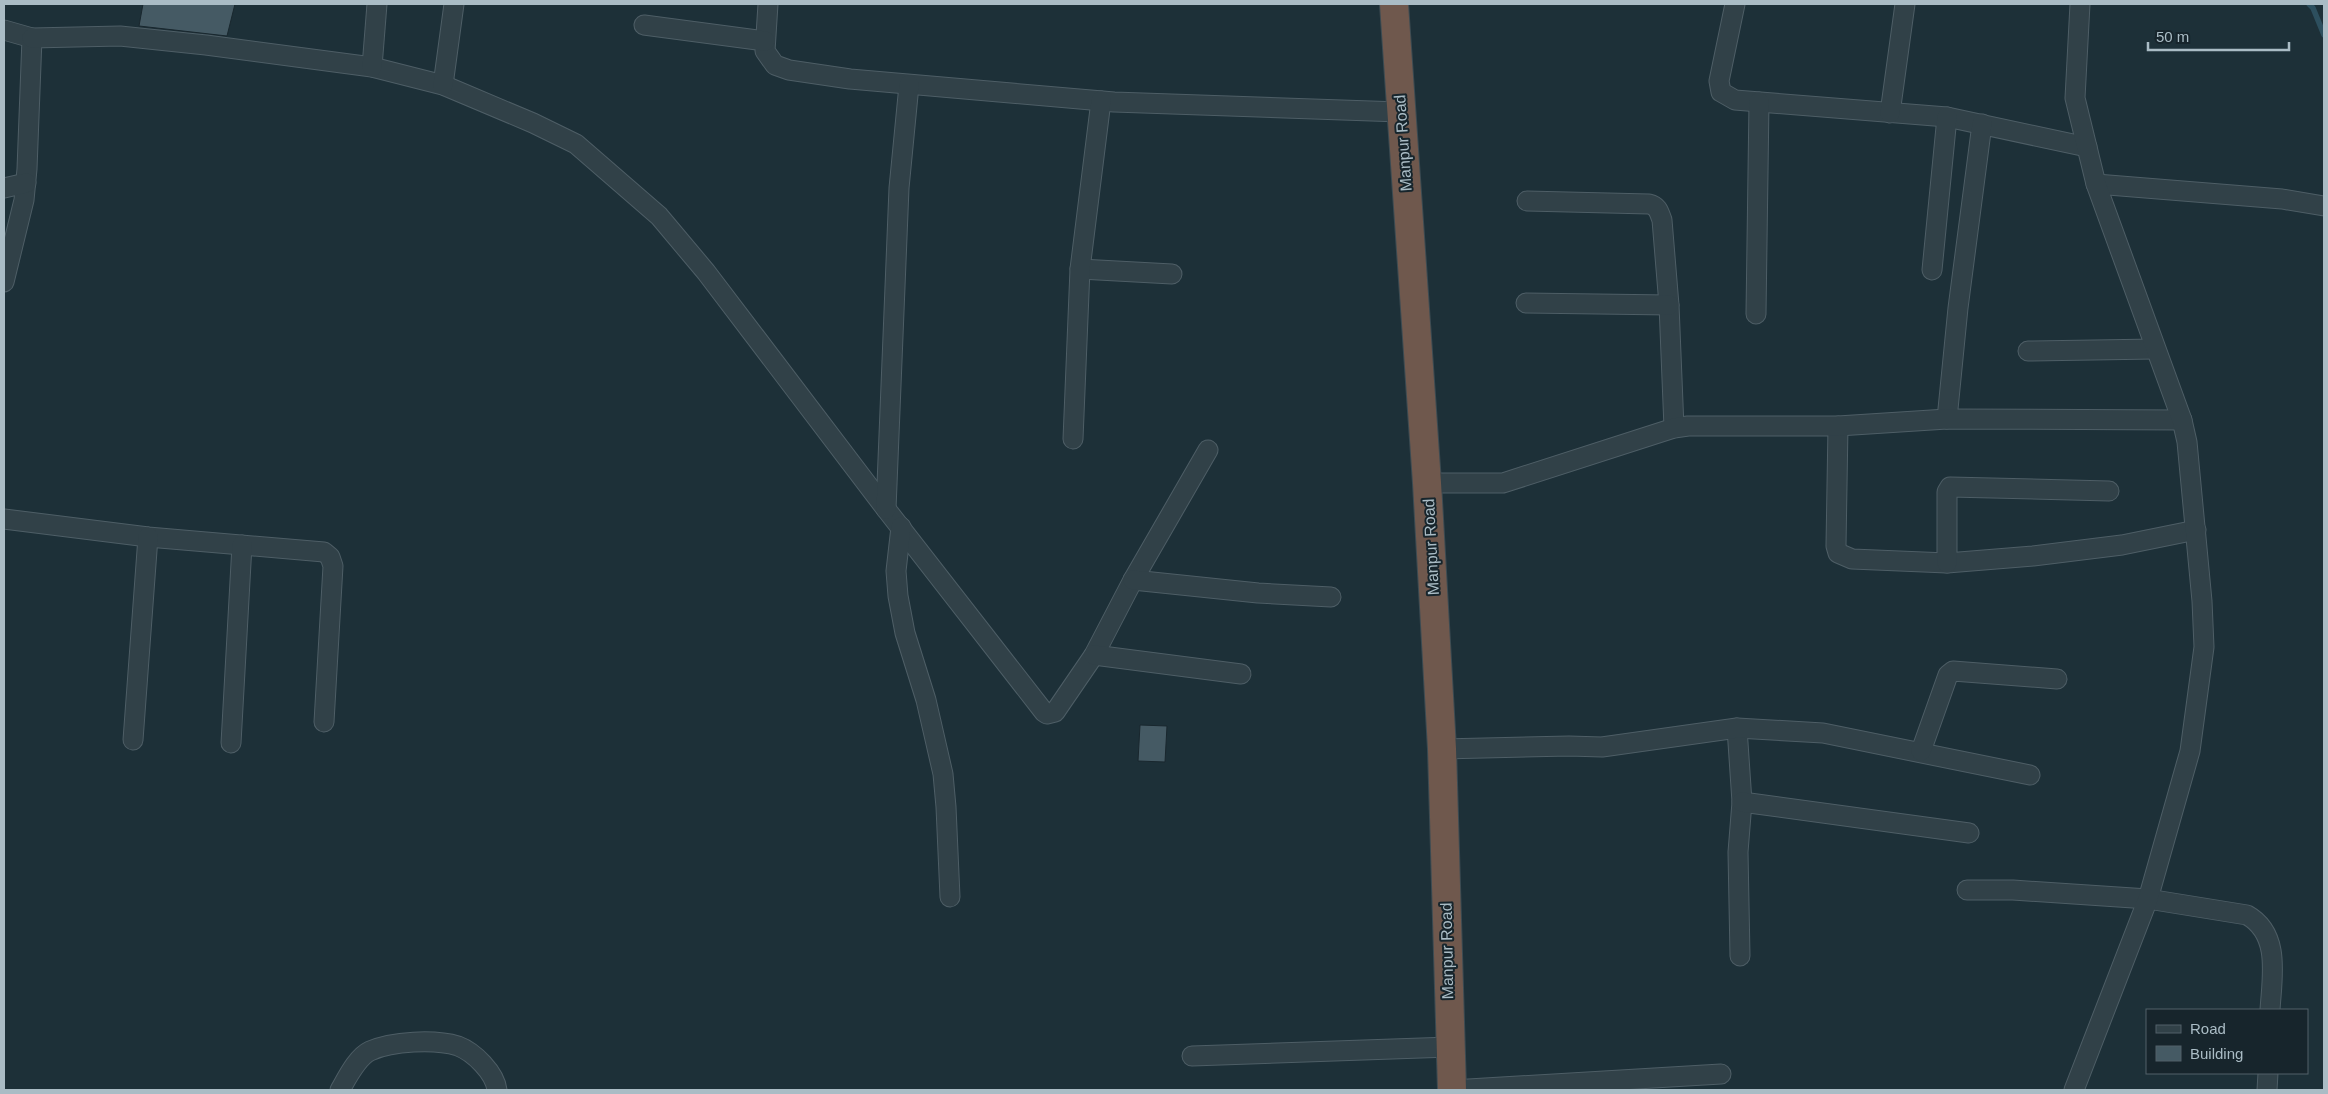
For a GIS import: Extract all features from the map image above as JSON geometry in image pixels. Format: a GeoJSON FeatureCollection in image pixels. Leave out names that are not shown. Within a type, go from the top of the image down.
{"type":"FeatureCollection","features":[{"type":"Feature","properties":{"kind":"highway","name":"Manpur Road"},"geometry":{"type":"LineString","coordinates":[[1394,4],[1427,483],[1442,750],[1452,1090]]}},
{"type":"Feature","properties":{"kind":"street"},"geometry":{"type":"LineString","coordinates":[[372,67],[377,4]]}},
{"type":"Feature","properties":{"kind":"street"},"geometry":{"type":"LineString","coordinates":[[443,85],[454,4]]}},
{"type":"Feature","properties":{"kind":"street"},"geometry":{"type":"LineString","coordinates":[[768,4],[765,51],[775,65],[789,70],[909,85],[1101,101],[1200,107],[1400,112]]}},
{"type":"Feature","properties":{"kind":"street"},"geometry":{"type":"LineString","coordinates":[[1735,4],[1719,81],[1721,92],[1735,100],[1947,117],[2087,147]]}},
{"type":"Feature","properties":{"kind":"street"},"geometry":{"type":"LineString","coordinates":[[1890,113],[1905,4]]}},
{"type":"Feature","properties":{"kind":"street"},"geometry":{"type":"LineString","coordinates":[[2074,1090],[2148,899],[2190,750],[2204,647],[2196,530],[2187,442],[2182,420],[2096,184],[2075,98],[2080,4]]}},
{"type":"Feature","properties":{"kind":"street"},"geometry":{"type":"LineString","coordinates":[[644,25],[765,41]]}},
{"type":"Feature","properties":{"kind":"street"},"geometry":{"type":"LineString","coordinates":[[4,30],[32,38],[120,36],[206,45],[372,67],[443,85],[533,123],[576,144],[658,216],[706,272],[886,509],[1044,712],[1055,712],[1094,656],[1133,580],[1208,450]]}},
{"type":"Feature","properties":{"kind":"street"},"geometry":{"type":"LineString","coordinates":[[4,282],[24,200],[26,183],[32,38]]}},
{"type":"Feature","properties":{"kind":"street"},"geometry":{"type":"LineString","coordinates":[[886,509],[899,188],[909,85]]}},
{"type":"Feature","properties":{"kind":"street"},"geometry":{"type":"LineString","coordinates":[[1072,439],[1080,269],[1101,101]]}},
{"type":"Feature","properties":{"kind":"street"},"geometry":{"type":"LineString","coordinates":[[1756,314],[1759,102]]}},
{"type":"Feature","properties":{"kind":"street"},"geometry":{"type":"LineString","coordinates":[[1932,270],[1947,117]]}},
{"type":"Feature","properties":{"kind":"street"},"geometry":{"type":"LineString","coordinates":[[1947,419],[1958,308],[1982,124]]}},
{"type":"Feature","properties":{"kind":"street"},"geometry":{"type":"LineString","coordinates":[[4,188],[26,183]]}},
{"type":"Feature","properties":{"kind":"street"},"geometry":{"type":"LineString","coordinates":[[2096,184],[2282,199],[2324,206]]}},
{"type":"Feature","properties":{"kind":"street"},"geometry":{"type":"LineString","coordinates":[[1526,201],[1654,205],[1662,220],[1674,428]]}},
{"type":"Feature","properties":{"kind":"street"},"geometry":{"type":"LineString","coordinates":[[1080,269],[1172,274]]}},
{"type":"Feature","properties":{"kind":"street"},"geometry":{"type":"LineString","coordinates":[[1526,303],[1668,305]]}},
{"type":"Feature","properties":{"kind":"street"},"geometry":{"type":"LineString","coordinates":[[2028,351],[2155,349]]}},
{"type":"Feature","properties":{"kind":"street"},"geometry":{"type":"LineString","coordinates":[[1427,483],[1485,485],[1503,483],[1674,428],[1688,426],[1838,426],[1947,419],[2182,420]]}},
{"type":"Feature","properties":{"kind":"street"},"geometry":{"type":"LineString","coordinates":[[1838,426],[1836,546],[1838,553],[1852,559],[1947,563],[2087,550],[2196,530]]}},
{"type":"Feature","properties":{"kind":"street"},"geometry":{"type":"LineString","coordinates":[[1947,563],[1947,492],[1950,487],[2109,491]]}},
{"type":"Feature","properties":{"kind":"street"},"geometry":{"type":"LineString","coordinates":[[4,519],[148,537],[318,550],[330,557],[333,566],[324,722]]}},
{"type":"Feature","properties":{"kind":"street"},"geometry":{"type":"LineString","coordinates":[[901,527],[896,571],[898,596],[905,633],[926,700],[943,774],[950,897]]}},
{"type":"Feature","properties":{"kind":"street"},"geometry":{"type":"LineString","coordinates":[[133,740],[148,537]]}},
{"type":"Feature","properties":{"kind":"street"},"geometry":{"type":"LineString","coordinates":[[231,742],[242,545]]}},
{"type":"Feature","properties":{"kind":"street"},"geometry":{"type":"LineString","coordinates":[[1133,580],[1258,593],[1331,597]]}},
{"type":"Feature","properties":{"kind":"street"},"geometry":{"type":"LineString","coordinates":[[1094,656],[1241,674]]}},
{"type":"Feature","properties":{"kind":"street"},"geometry":{"type":"LineString","coordinates":[[1922,752],[1948,675],[1953,671],[2057,679]]}},
{"type":"Feature","properties":{"kind":"street"},"geometry":{"type":"LineString","coordinates":[[1442,750],[1569,746],[1602,747],[1737,728],[1823,733],[2030,774]]}},
{"type":"Feature","properties":{"kind":"street"},"geometry":{"type":"LineString","coordinates":[[1737,728],[1742,802],[1738,852],[1740,956]]}},
{"type":"Feature","properties":{"kind":"street"},"geometry":{"type":"LineString","coordinates":[[1742,802],[1969,833]]}},
{"type":"Feature","properties":{"kind":"street"},"geometry":{"type":"LineString","coordinates":[[1967,890],[2013,890],[2148,899],[2247,915],[2258,922],[2268,937],[2272,956],[2270,1009]]}},
{"type":"Feature","properties":{"kind":"street"},"geometry":{"type":"LineString","coordinates":[[340,1090],[350,1072],[369,1051],[392,1045],[426,1042],[460,1047],[486,1066],[494,1078],[497,1090]]}},
{"type":"Feature","properties":{"kind":"street"},"geometry":{"type":"LineString","coordinates":[[1192,1056],[1450,1047]]}},
{"type":"Feature","properties":{"kind":"street"},"geometry":{"type":"LineString","coordinates":[[1452,1090],[1721,1074]]}},
{"type":"Feature","properties":{"kind":"street"},"geometry":{"type":"LineString","coordinates":[[2267,1090],[2268,1074]]}},
{"type":"Feature","properties":{"kind":"building"},"geometry":{"type":"Polygon","coordinates":[[[143,4],[235,4],[227,36],[139,26],[143,4]]]}},
{"type":"Feature","properties":{"kind":"building"},"geometry":{"type":"Polygon","coordinates":[[[1140,725],[1167,726],[1165,762],[1138,761],[1140,725]]]}},
{"type":"Feature","properties":{"kind":"waterway"},"geometry":{"type":"LineString","coordinates":[[2309,4],[2313,8],[2324,35]]}}]}
